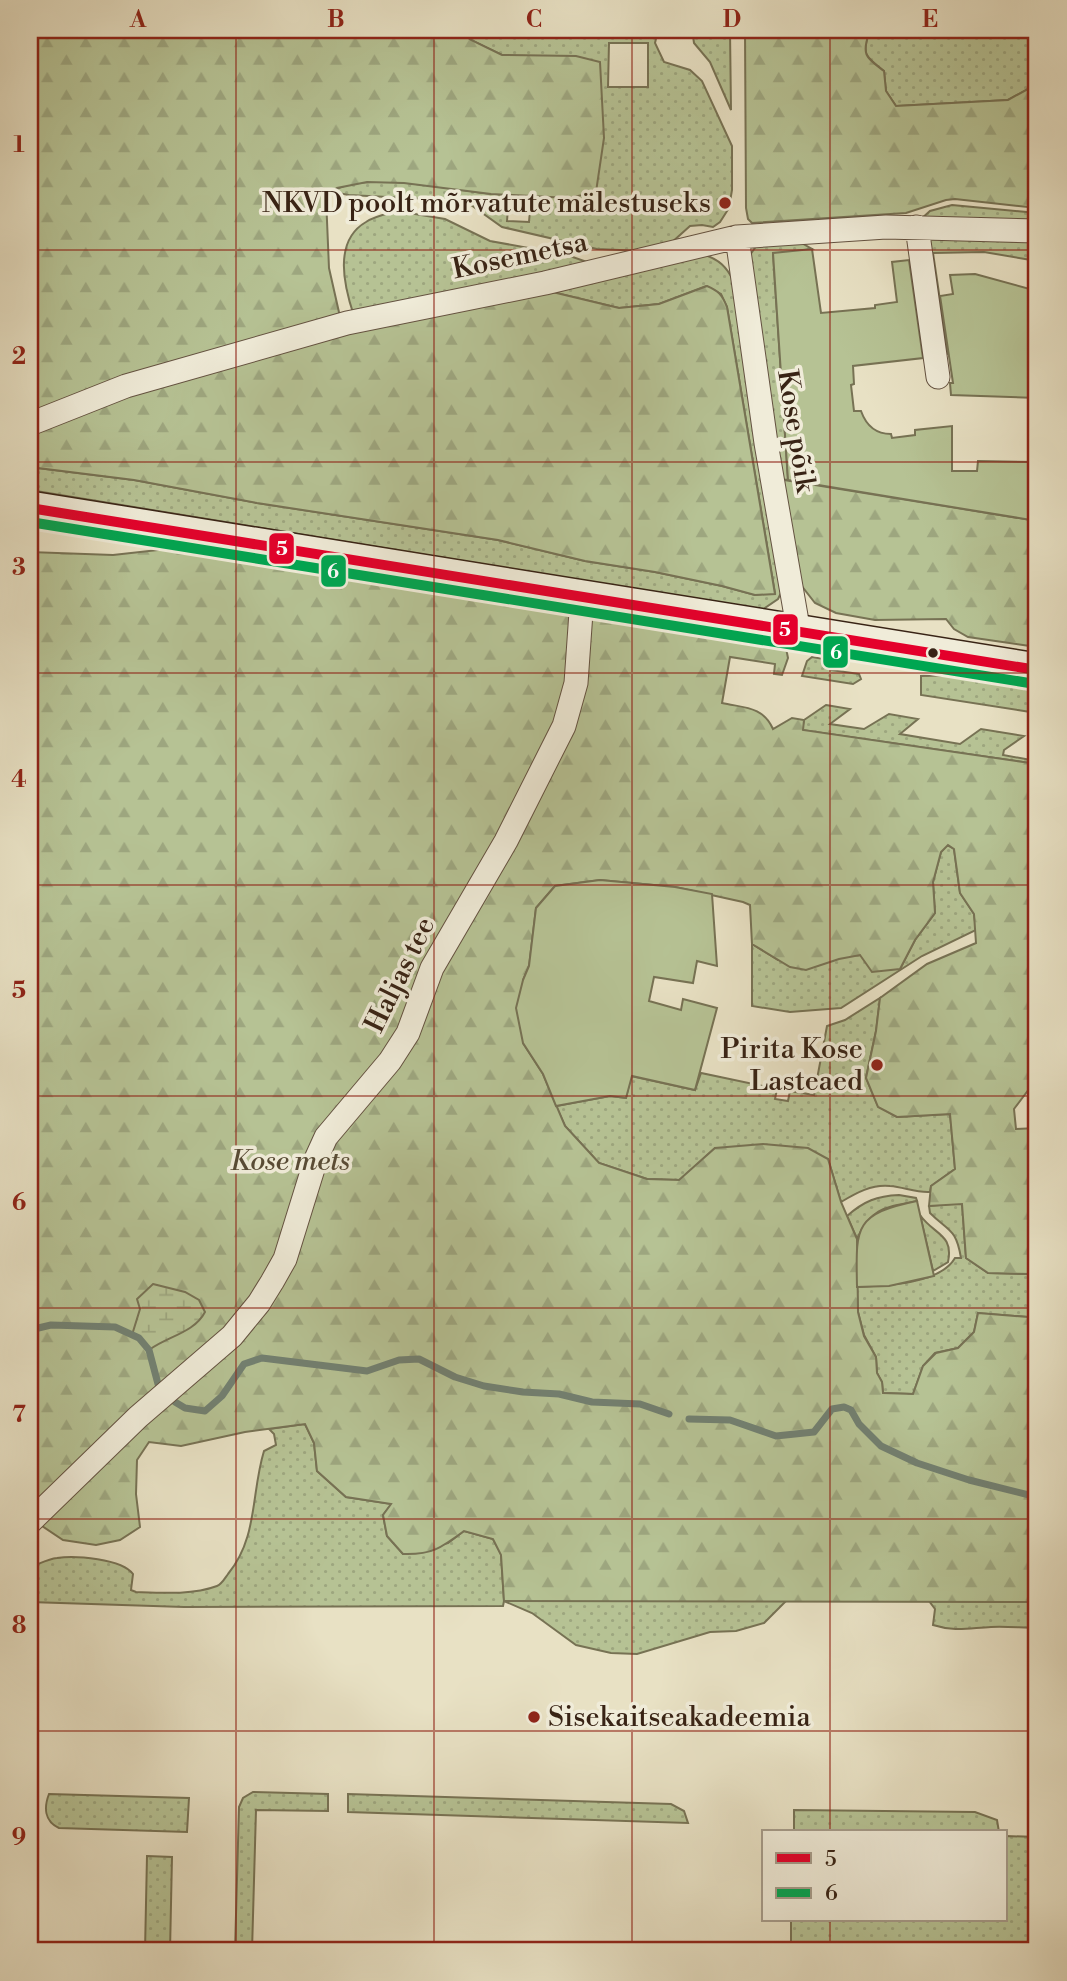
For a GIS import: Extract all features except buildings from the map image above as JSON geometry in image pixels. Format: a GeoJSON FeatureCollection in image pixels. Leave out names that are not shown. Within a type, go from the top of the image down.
{"type":"FeatureCollection","features":[{"type":"Feature","properties":{"kind":"main road"},"geometry":{"type":"LineString","coordinates":[[30,508],[1037,670]]}},
{"type":"Feature","properties":{"kind":"street","name":"Kosemetsa"},"geometry":{"type":"LineString","coordinates":[[30,424],[127,386],[347,323],[545,283],[737,237],[917,227],[1037,230]]}},
{"type":"Feature","properties":{"kind":"street"},"geometry":{"type":"LineString","coordinates":[[917,227],[938,377]]}},
{"type":"Feature","properties":{"kind":"street","name":"Kose põik"},"geometry":{"type":"LineString","coordinates":[[737,237],[766,443],[799,633]]}},
{"type":"Feature","properties":{"kind":"street","name":"Haljas tee"},"geometry":{"type":"LineString","coordinates":[[30,1522],[138,1416],[232,1336],[272,1282],[285,1259],[316,1159],[326,1138],[390,1061],[408,1033],[432,968],[506,841],[564,726],[576,683],[582,598]]}},
{"type":"Feature","properties":{"kind":"green space"},"geometry":{"type":"Polygon","coordinates":[[[30,30],[457,30],[502,55],[576,56],[600,62],[604,138],[596,192],[569,198],[491,194],[404,183],[367,182],[337,188],[326,197],[329,268],[343,330],[544,290],[619,308],[659,304],[707,286],[714,290],[722,296],[727,307],[775,594],[755,595],[655,572],[585,561],[498,540],[257,503],[134,480],[30,467],[30,30]]]}},
{"type":"Feature","properties":{"kind":"green space"},"geometry":{"type":"Polygon","coordinates":[[[457,30],[658,30],[655,43],[664,62],[690,70],[702,81],[732,146],[732,190],[729,208],[720,222],[713,227],[690,226],[671,243],[642,251],[597,249],[502,227],[471,205],[445,200],[332,192],[346,185],[386,182],[493,194],[569,198],[502,55],[457,30]],[[609,43],[608,87],[648,87],[648,43],[609,43]],[[502,196],[501,208],[508,208],[507,221],[529,222],[531,198],[502,196]]]}},
{"type":"Feature","properties":{"kind":"green space"},"geometry":{"type":"Polygon","coordinates":[[[745,30],[887,30],[869,33],[866,52],[884,71],[886,91],[896,106],[1008,100],[1037,84],[1037,208],[955,199],[906,213],[752,223],[748,219],[746,208],[745,30]]]}},
{"type":"Feature","properties":{"kind":"green space"},"geometry":{"type":"Polygon","coordinates":[[[887,30],[1037,30],[1037,84],[1008,100],[896,106],[886,91],[884,71],[870,59],[866,51],[869,33],[887,30]]]}},
{"type":"Feature","properties":{"kind":"green space"},"geometry":{"type":"Polygon","coordinates":[[[730,31],[731,110],[710,62],[694,43],[693,36],[697,32],[730,31]]]}},
{"type":"Feature","properties":{"kind":"green space"},"geometry":{"type":"Polygon","coordinates":[[[952,205],[1037,213],[1037,223],[920,220],[930,211],[952,205]]]}},
{"type":"Feature","properties":{"kind":"green space"},"geometry":{"type":"Polygon","coordinates":[[[397,211],[445,219],[490,241],[567,255],[590,263],[354,316],[344,265],[349,240],[366,222],[397,211]]]}},
{"type":"Feature","properties":{"kind":"green space"},"geometry":{"type":"Polygon","coordinates":[[[928,234],[1037,236],[1037,261],[984,252],[933,253],[948,354],[944,353],[928,234]]]}},
{"type":"Feature","properties":{"kind":"green space"},"geometry":{"type":"Polygon","coordinates":[[[798,241],[812,249],[773,254],[788,480],[778,479],[750,255],[757,245],[798,241]]]}},
{"type":"Feature","properties":{"kind":"green space"},"geometry":{"type":"Polygon","coordinates":[[[812,249],[821,313],[875,308],[875,305],[897,302],[892,262],[909,260],[923,358],[853,366],[854,384],[851,385],[854,411],[861,411],[872,428],[891,434],[892,438],[915,435],[915,430],[952,426],[952,471],[977,471],[978,461],[1037,462],[1037,521],[788,480],[773,253],[812,249]]]}},
{"type":"Feature","properties":{"kind":"green space"},"geometry":{"type":"Polygon","coordinates":[[[702,254],[722,264],[734,282],[781,593],[778,599],[762,610],[30,490],[30,467],[134,480],[257,503],[498,540],[585,561],[655,572],[755,595],[775,593],[727,307],[721,294],[706,286],[659,304],[619,308],[544,290],[702,254]]]}},
{"type":"Feature","properties":{"kind":"green space"},"geometry":{"type":"Polygon","coordinates":[[[975,274],[1037,291],[1037,398],[951,395],[950,383],[953,383],[940,296],[953,294],[950,275],[975,274]]]}},
{"type":"Feature","properties":{"kind":"green space"},"geometry":{"type":"Polygon","coordinates":[[[778,479],[1037,521],[1037,647],[968,637],[954,629],[946,619],[875,620],[836,613],[815,603],[801,585],[778,479]]]}},
{"type":"Feature","properties":{"kind":"green space","name":"Kose mets"},"geometry":{"type":"Polygon","coordinates":[[[185,547],[786,648],[788,658],[782,675],[774,674],[775,664],[730,657],[722,703],[758,712],[769,721],[773,729],[792,718],[804,720],[803,730],[1037,764],[1037,939],[1029,947],[1028,971],[1037,995],[1037,1072],[1032,1085],[1014,1109],[1016,1129],[1037,1128],[1037,1279],[1031,1274],[988,1273],[966,1258],[962,1204],[929,1206],[931,1186],[955,1169],[950,1114],[897,1117],[878,1107],[866,1078],[880,998],[927,964],[976,943],[974,914],[960,893],[954,849],[948,845],[941,852],[933,882],[935,913],[915,940],[900,969],[872,972],[860,955],[806,970],[790,967],[752,944],[750,905],[743,902],[675,887],[600,880],[555,886],[536,908],[529,966],[523,980],[523,1043],[543,1074],[565,1126],[599,1163],[647,1179],[679,1180],[715,1148],[763,1144],[808,1148],[828,1159],[841,1202],[857,1239],[858,1312],[864,1336],[876,1357],[883,1393],[913,1394],[923,1366],[936,1353],[958,1348],[974,1332],[978,1313],[1028,1317],[1037,1315],[1037,1602],[504,1601],[501,1555],[493,1539],[464,1531],[436,1549],[403,1554],[387,1536],[383,1515],[391,1504],[346,1497],[317,1471],[314,1443],[305,1424],[245,1432],[181,1446],[149,1442],[137,1460],[136,1494],[140,1527],[120,1540],[96,1545],[63,1540],[30,1518],[30,552],[113,555],[185,547]]]}},
{"type":"Feature","properties":{"kind":"green space"},"geometry":{"type":"Polygon","coordinates":[[[812,657],[830,660],[830,670],[859,674],[861,679],[853,684],[802,676],[807,661],[812,657]]]}},
{"type":"Feature","properties":{"kind":"green space"},"geometry":{"type":"Polygon","coordinates":[[[959,675],[1037,686],[1037,713],[921,695],[921,676],[959,675]]]}},
{"type":"Feature","properties":{"kind":"green space"},"geometry":{"type":"Polygon","coordinates":[[[826,705],[850,709],[830,724],[864,729],[889,714],[918,719],[900,734],[960,744],[981,729],[1024,736],[1004,750],[1003,755],[1037,761],[1037,764],[802,730],[804,720],[826,705]]]}},
{"type":"Feature","properties":{"kind":"green space"},"geometry":{"type":"Polygon","coordinates":[[[947,845],[954,849],[960,893],[974,914],[976,930],[922,956],[841,1008],[790,1012],[752,1006],[752,944],[778,960],[860,955],[900,969],[915,940],[935,913],[933,882],[941,852],[947,845]]]}},
{"type":"Feature","properties":{"kind":"green space"},"geometry":{"type":"Polygon","coordinates":[[[600,880],[675,887],[712,894],[717,966],[697,961],[693,983],[654,977],[649,1001],[681,1010],[683,999],[717,1008],[695,1090],[632,1076],[626,1098],[610,1096],[556,1106],[543,1074],[523,1043],[516,1008],[529,966],[536,908],[555,886],[600,880]]]}},
{"type":"Feature","properties":{"kind":"green space"},"geometry":{"type":"Polygon","coordinates":[[[1037,939],[1037,995],[1028,971],[1029,947],[1037,939]]]}},
{"type":"Feature","properties":{"kind":"green space"},"geometry":{"type":"Polygon","coordinates":[[[880,998],[866,1078],[878,1106],[897,1117],[950,1114],[955,1169],[931,1186],[930,1192],[877,1186],[858,1192],[841,1202],[828,1159],[715,1148],[680,1180],[647,1179],[599,1163],[565,1126],[556,1106],[610,1096],[626,1098],[631,1076],[695,1090],[701,1073],[777,1089],[775,1099],[788,1101],[790,1091],[814,1095],[827,1026],[845,1020],[880,998]]]}},
{"type":"Feature","properties":{"kind":"green space"},"geometry":{"type":"Polygon","coordinates":[[[899,1195],[916,1198],[917,1201],[880,1211],[868,1221],[857,1239],[847,1216],[871,1200],[899,1195]]]}},
{"type":"Feature","properties":{"kind":"green space"},"geometry":{"type":"Polygon","coordinates":[[[917,1201],[934,1276],[889,1286],[857,1287],[857,1251],[863,1227],[870,1218],[880,1212],[917,1201]]]}},
{"type":"Feature","properties":{"kind":"green space"},"geometry":{"type":"Polygon","coordinates":[[[962,1203],[966,1258],[988,1273],[1031,1274],[1037,1279],[1037,1315],[1028,1317],[978,1313],[974,1332],[958,1348],[935,1353],[923,1366],[913,1394],[883,1393],[876,1357],[864,1335],[858,1312],[857,1287],[911,1282],[937,1273],[948,1267],[955,1258],[961,1258],[954,1236],[930,1213],[929,1206],[962,1203]]]}},
{"type":"Feature","properties":{"kind":"green space"},"geometry":{"type":"Polygon","coordinates":[[[920,1215],[948,1246],[948,1262],[933,1271],[920,1215]]]}},
{"type":"Feature","properties":{"kind":"green space"},"geometry":{"type":"Polygon","coordinates":[[[153,1284],[185,1292],[199,1300],[205,1312],[187,1330],[149,1350],[139,1338],[132,1335],[140,1309],[137,1299],[153,1284]]]}},
{"type":"Feature","properties":{"kind":"green space"},"geometry":{"type":"Polygon","coordinates":[[[305,1424],[314,1443],[317,1471],[346,1497],[392,1504],[383,1515],[387,1536],[403,1554],[448,1543],[464,1531],[493,1539],[501,1554],[503,1606],[184,1607],[30,1602],[30,1567],[50,1559],[65,1557],[98,1559],[119,1565],[133,1574],[131,1590],[136,1592],[188,1592],[219,1585],[238,1560],[244,1546],[264,1451],[276,1445],[274,1434],[269,1429],[305,1424]]]}},
{"type":"Feature","properties":{"kind":"green space"},"geometry":{"type":"Polygon","coordinates":[[[504,1601],[786,1601],[764,1623],[736,1631],[710,1632],[637,1654],[611,1653],[576,1645],[532,1613],[504,1601]]]}},
{"type":"Feature","properties":{"kind":"green space"},"geometry":{"type":"Polygon","coordinates":[[[929,1601],[1037,1602],[1037,1628],[955,1629],[933,1625],[935,1609],[929,1601]]]}},
{"type":"Feature","properties":{"kind":"green space"},"geometry":{"type":"Polygon","coordinates":[[[253,1792],[328,1794],[328,1811],[256,1810],[252,1951],[235,1951],[239,1807],[243,1798],[253,1792]]]}},
{"type":"Feature","properties":{"kind":"green space"},"geometry":{"type":"Polygon","coordinates":[[[49,1794],[189,1798],[187,1832],[59,1828],[50,1822],[46,1813],[49,1794]]]}},
{"type":"Feature","properties":{"kind":"green space"},"geometry":{"type":"Polygon","coordinates":[[[348,1794],[671,1804],[684,1811],[688,1823],[348,1812],[348,1794]]]}},
{"type":"Feature","properties":{"kind":"green space"},"geometry":{"type":"Polygon","coordinates":[[[794,1810],[975,1812],[997,1820],[999,1830],[794,1830],[794,1810]]]}},
{"type":"Feature","properties":{"kind":"green space"},"geometry":{"type":"Polygon","coordinates":[[[1007,1836],[1037,1837],[1037,1951],[791,1951],[791,1922],[1007,1922],[1007,1836]]]}},
{"type":"Feature","properties":{"kind":"green space"},"geometry":{"type":"Polygon","coordinates":[[[147,1856],[172,1857],[170,1951],[145,1951],[147,1856]]]}},
{"type":"Feature","properties":{"kind":"waterway"},"geometry":{"type":"LineString","coordinates":[[30,1330],[51,1325],[115,1327],[139,1338],[149,1350],[158,1384]]}},
{"type":"Feature","properties":{"kind":"waterway"},"geometry":{"type":"LineString","coordinates":[[175,1402],[185,1408],[205,1411],[222,1396],[244,1364],[262,1358],[367,1371],[399,1360],[419,1359],[455,1377],[484,1386],[559,1394],[592,1402],[640,1404],[669,1414]]}},
{"type":"Feature","properties":{"kind":"waterway"},"geometry":{"type":"LineString","coordinates":[[689,1419],[730,1420],[776,1436],[814,1432],[832,1409],[844,1407],[851,1410],[859,1424],[881,1446],[917,1463],[969,1480],[1037,1497]]}},
{"type":"Feature","properties":{"kind":"transit line","name":"5"},"geometry":{"type":"LineString","coordinates":[[30,508],[1037,670]]}},
{"type":"Feature","properties":{"kind":"transit line","name":"6"},"geometry":{"type":"LineString","coordinates":[[30,522],[1035,684]]}},
{"type":"Feature","properties":{"kind":"place","name":"NKVD poolt mõrvatute mälestuseks"},"geometry":{"type":"Point","coordinates":[725,203]}},
{"type":"Feature","properties":{"kind":"place","name":"Pirita Kose Lasteaed"},"geometry":{"type":"Point","coordinates":[877,1065]}},
{"type":"Feature","properties":{"kind":"place","name":"Sisekaitseakadeemia"},"geometry":{"type":"Point","coordinates":[534,1717]}}]}
